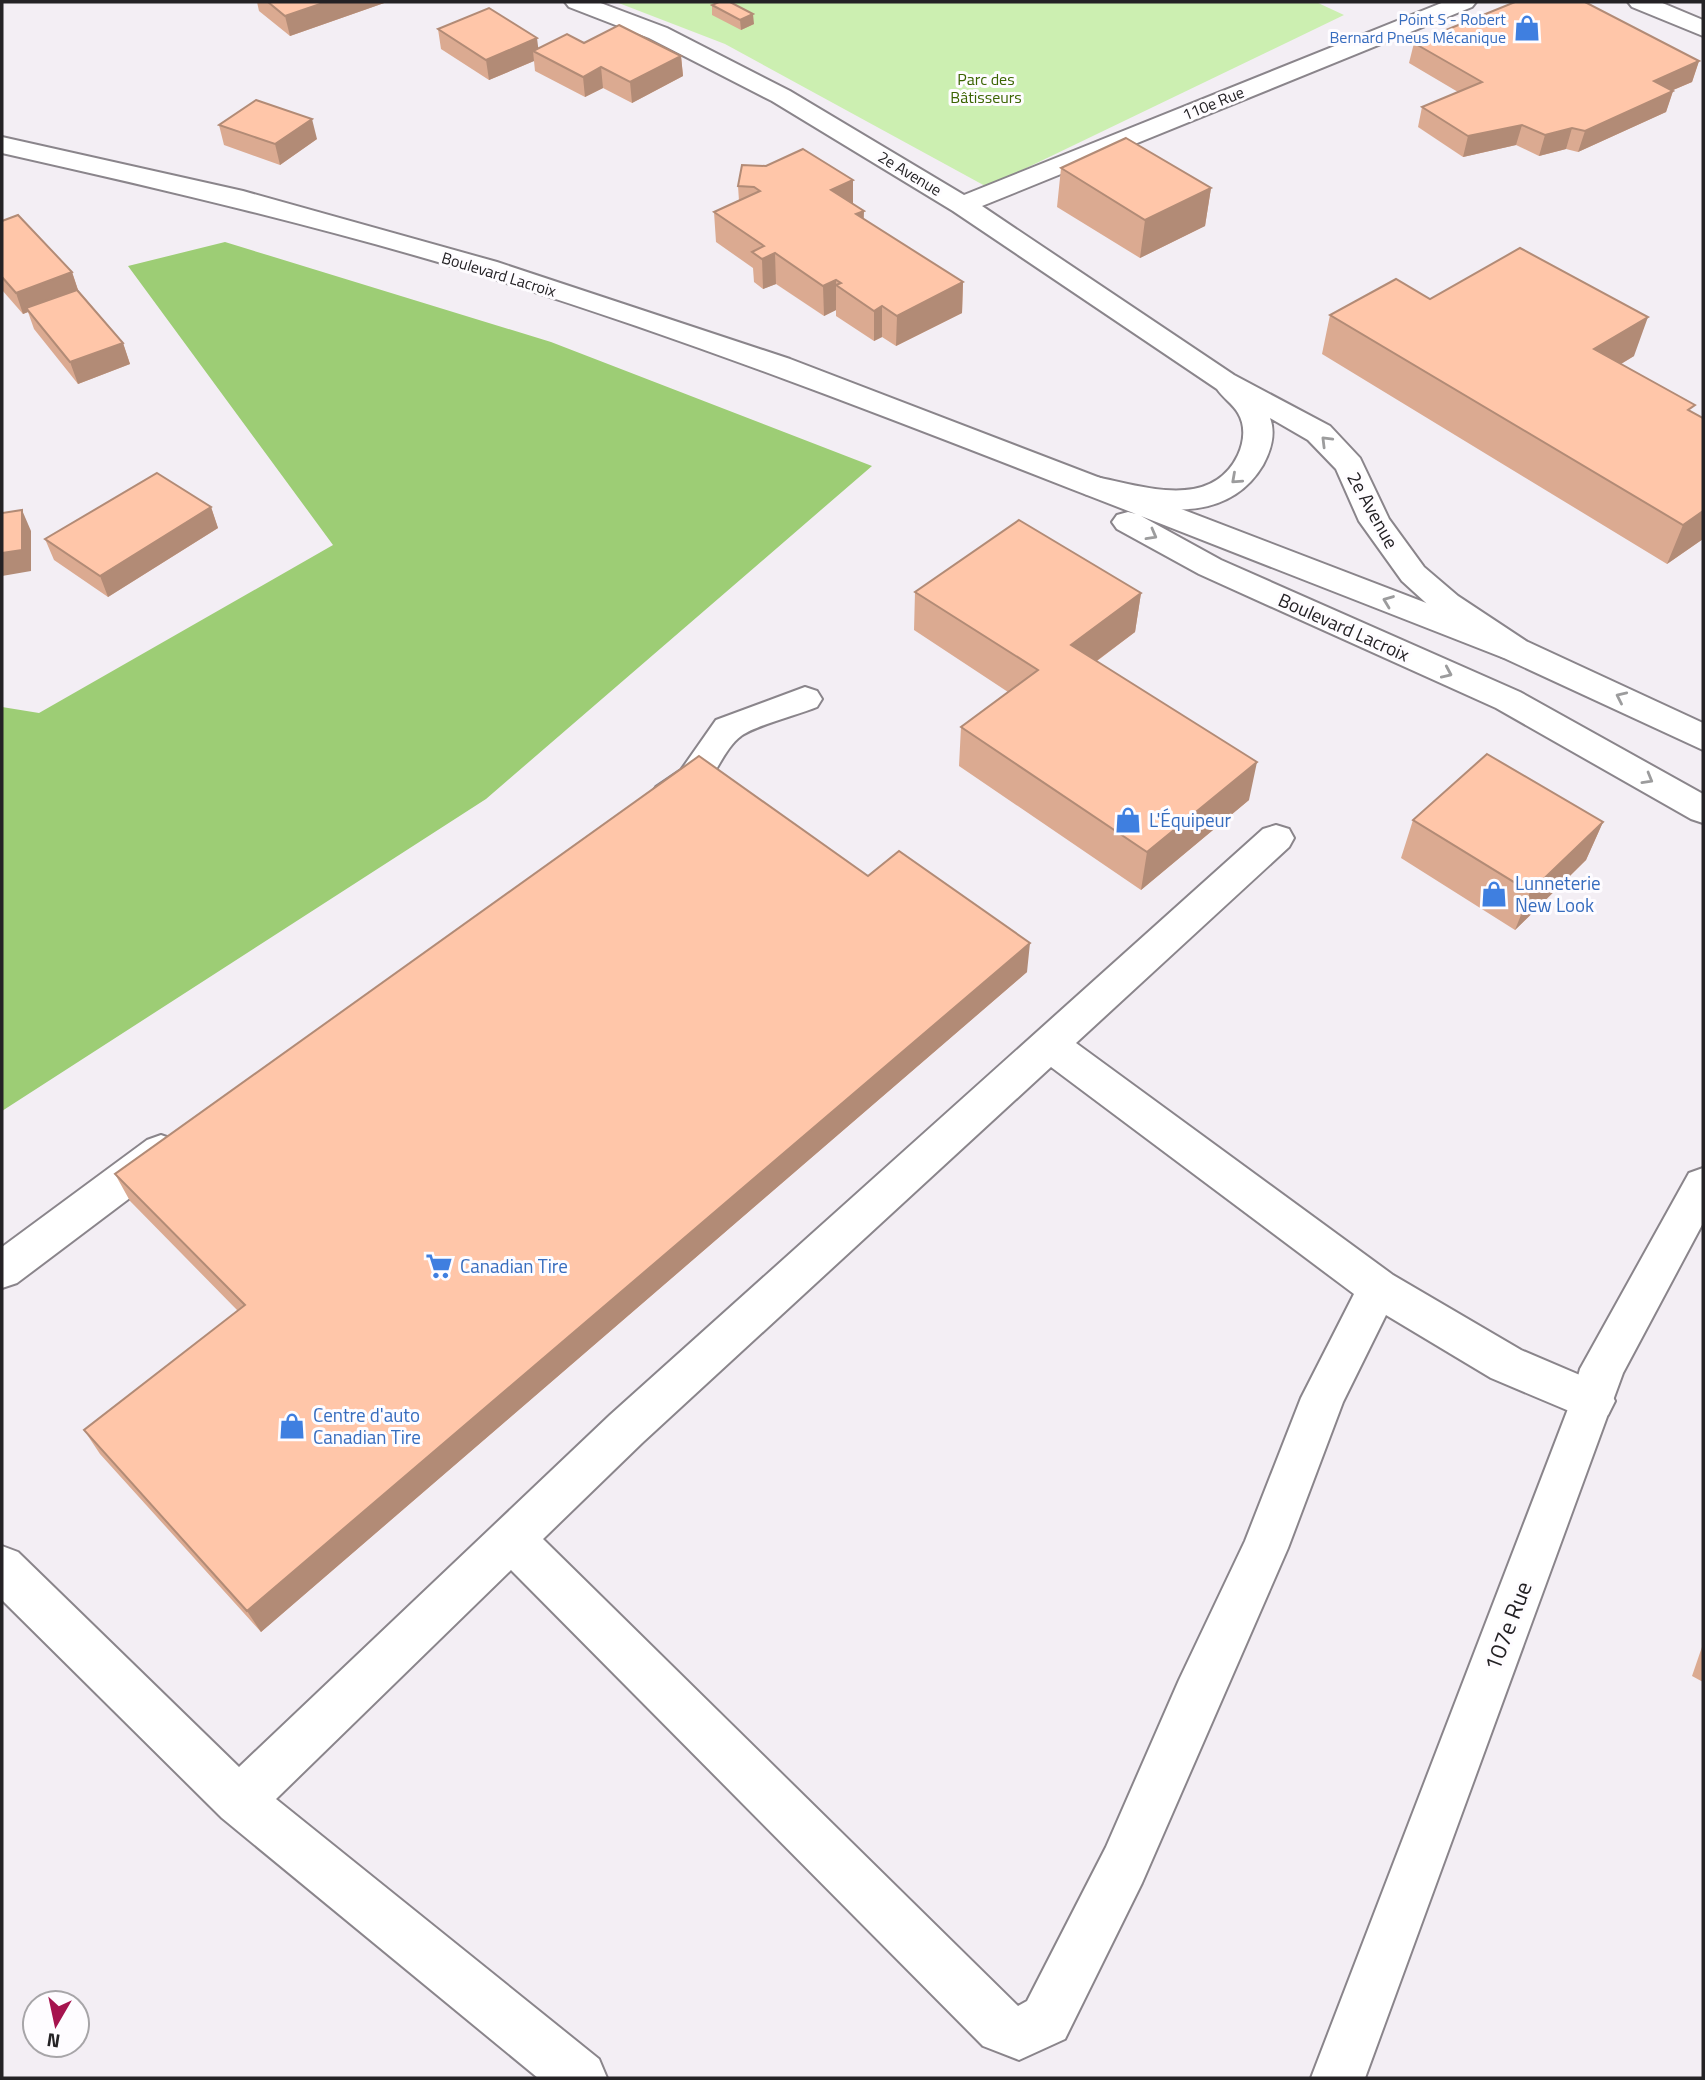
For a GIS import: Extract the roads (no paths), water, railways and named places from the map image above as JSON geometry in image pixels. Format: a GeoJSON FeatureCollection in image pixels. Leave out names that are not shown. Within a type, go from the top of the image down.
{"type":"FeatureCollection","features":[{"type":"Feature","properties":{"kind":"main road","name":"2e Avenue"},"geometry":{"type":"LineString","coordinates":[[577,2],[658,33],[781,96],[962,205],[1223,381],[1319,433],[1349,466],[1375,521],[1413,574],[1447,604],[1516,650]]}},
{"type":"Feature","properties":{"kind":"main road","name":"110e Rue"},"geometry":{"type":"LineString","coordinates":[[962,205],[1464,2]]}},
{"type":"Feature","properties":{"kind":"main road"},"geometry":{"type":"LineString","coordinates":[[1640,2],[1703,29]]}},
{"type":"Feature","properties":{"kind":"main road","name":"Boulevard Lacroix"},"geometry":{"type":"LineString","coordinates":[[2,145],[234,197],[487,268],[779,365],[1516,650],[1675,722],[1703,738]]}},
{"type":"Feature","properties":{"kind":"main road","name":"2e Avenue"},"geometry":{"type":"LineString","coordinates":[[1093,486],[1177,501],[1205,498],[1234,483],[1256,449],[1256,429],[1253,413],[1223,381]]}},
{"type":"Feature","properties":{"kind":"main road","name":"Boulevard Lacroix"},"geometry":{"type":"LineString","coordinates":[[985,443],[1210,567],[1508,700],[1703,810]]}},
{"type":"Feature","properties":{"kind":"main road"},"geometry":{"type":"LineString","coordinates":[[635,818],[692,779],[728,728],[806,699]]}},
{"type":"Feature","properties":{"kind":"main road"},"geometry":{"type":"LineString","coordinates":[[239,1801],[626,1429],[1276,838]]}},
{"type":"Feature","properties":{"kind":"main road"},"geometry":{"type":"LineString","coordinates":[[1050,1045],[1378,1288],[1506,1364],[1593,1401]]}},
{"type":"Feature","properties":{"kind":"main road"},"geometry":{"type":"LineString","coordinates":[[2,1270],[193,1128]]}},
{"type":"Feature","properties":{"kind":"main road","name":"107e Rue"},"geometry":{"type":"LineString","coordinates":[[1338,2078],[1593,1401],[1602,1369],[1703,1185]]}},
{"type":"Feature","properties":{"kind":"main road"},"geometry":{"type":"LineString","coordinates":[[513,1540],[1002,2027],[1019,2034],[1045,2020],[1124,1865],[1196,1697],[1265,1548],[1323,1398],[1378,1288]]}},
{"type":"Feature","properties":{"kind":"main road"},"geometry":{"type":"LineString","coordinates":[[2,1569],[239,1801],[580,2078]]}},
{"type":"Feature","properties":{"kind":"place","name":"Point S - Robert Bernard Pneus Mécanique"},"geometry":{"type":"Point","coordinates":[1527,28]}},
{"type":"Feature","properties":{"kind":"place","name":"L'Équipeur"},"geometry":{"type":"Point","coordinates":[1128,820]}},
{"type":"Feature","properties":{"kind":"place","name":"Lunneterie New Look"},"geometry":{"type":"Point","coordinates":[1494,894]}},
{"type":"Feature","properties":{"kind":"place","name":"Canadian Tire"},"geometry":{"type":"Point","coordinates":[439,1266]}},
{"type":"Feature","properties":{"kind":"place","name":"Centre d'auto Canadian Tire"},"geometry":{"type":"Point","coordinates":[292,1426]}},
{"type":"Feature","properties":{"kind":"park label","name":"Parc des Bâtisseurs"},"geometry":{"type":"Point","coordinates":[986,88]}}]}
